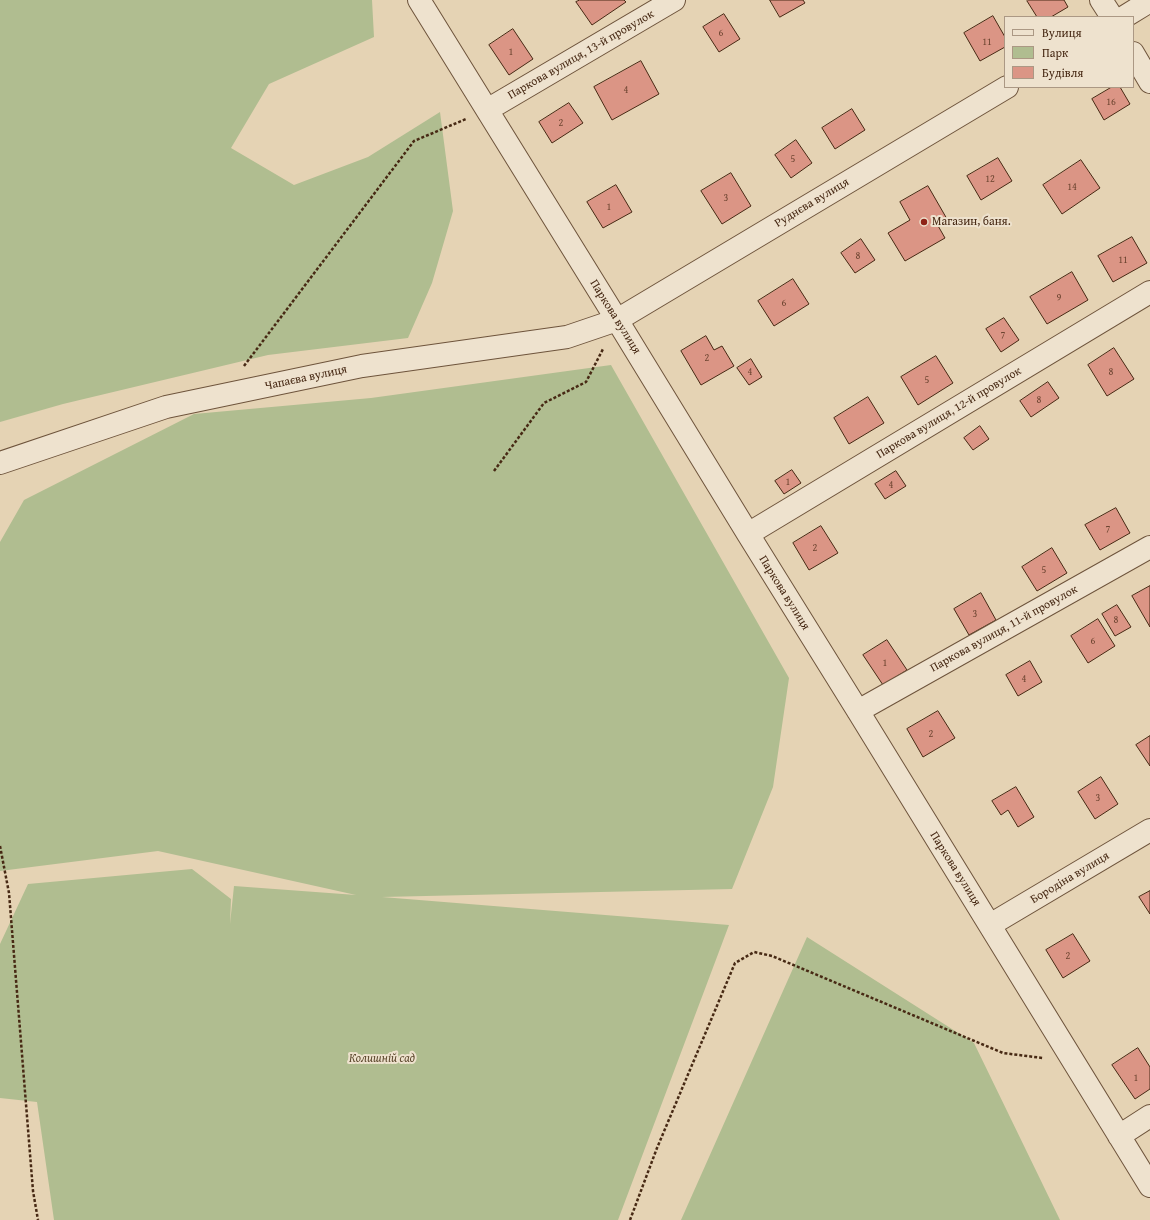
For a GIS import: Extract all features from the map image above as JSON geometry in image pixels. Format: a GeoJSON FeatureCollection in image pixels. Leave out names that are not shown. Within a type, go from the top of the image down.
{"type":"FeatureCollection","features":[{"type":"Feature","properties":{"kind":"street","name":"Паркова вулиця"},"geometry":{"type":"LineString","coordinates":[[419,0],[1150,1186]]}},
{"type":"Feature","properties":{"kind":"street","name":"Паркова вулиця, 13-й провулок"},"geometry":{"type":"LineString","coordinates":[[487,110],[674,0]]}},
{"type":"Feature","properties":{"kind":"street"},"geometry":{"type":"LineString","coordinates":[[1101,0],[1111,16]]}},
{"type":"Feature","properties":{"kind":"street"},"geometry":{"type":"LineString","coordinates":[[1126,16],[1150,1]]}},
{"type":"Feature","properties":{"kind":"street"},"geometry":{"type":"LineString","coordinates":[[1134,55],[1150,82]]}},
{"type":"Feature","properties":{"kind":"street","name":"Руднєва вулиця"},"geometry":{"type":"LineString","coordinates":[[617,320],[1005,88]]}},
{"type":"Feature","properties":{"kind":"street","name":"Паркова вулиця, 12-й провулок"},"geometry":{"type":"LineString","coordinates":[[748,534],[1150,292]]}},
{"type":"Feature","properties":{"kind":"street","name":"Чапаєва вулиця"},"geometry":{"type":"LineString","coordinates":[[0,463],[166,407],[362,366],[567,337],[617,320]]}},
{"type":"Feature","properties":{"kind":"street","name":"Паркова вулиця, 11-й провулок"},"geometry":{"type":"LineString","coordinates":[[858,711],[1150,548]]}},
{"type":"Feature","properties":{"kind":"street","name":"Бородіна вулиця"},"geometry":{"type":"LineString","coordinates":[[990,926],[1150,830]]}},
{"type":"Feature","properties":{"kind":"street"},"geometry":{"type":"LineString","coordinates":[[1119,1136],[1150,1116]]}},
{"type":"Feature","properties":{"kind":"path"},"geometry":{"type":"LineString","coordinates":[[222,395],[414,141],[487,110]]}},
{"type":"Feature","properties":{"kind":"path"},"geometry":{"type":"LineString","coordinates":[[494,471],[544,403],[586,382],[617,320]]}},
{"type":"Feature","properties":{"kind":"path"},"geometry":{"type":"LineString","coordinates":[[0,846],[9,893],[33,1191],[38,1220]]}},
{"type":"Feature","properties":{"kind":"path"},"geometry":{"type":"LineString","coordinates":[[630,1220],[657,1148],[735,963],[754,952],[772,956],[1003,1053],[1074,1061]]}},
{"type":"Feature","properties":{"kind":"green space"},"geometry":{"type":"Polygon","coordinates":[[[0,0],[372,0],[374,37],[269,84],[231,148],[294,185],[368,157],[440,112],[453,211],[432,283],[408,338],[268,355],[63,404],[0,422],[0,0]]]}},
{"type":"Feature","properties":{"kind":"green space","name":"Колишній сад"},"geometry":{"type":"Polygon","coordinates":[[[611,365],[789,678],[773,787],[732,889],[382,897],[729,925],[618,1220],[54,1220],[37,1102],[0,1098],[0,944],[28,884],[192,869],[231,899],[230,924],[234,886],[356,895],[158,851],[0,871],[0,542],[24,500],[194,414],[371,398],[611,365]]]}},
{"type":"Feature","properties":{"kind":"green space"},"geometry":{"type":"Polygon","coordinates":[[[807,937],[974,1043],[1060,1220],[681,1220],[807,937]]]}},
{"type":"Feature","properties":{"kind":"building"},"geometry":{"type":"Polygon","coordinates":[[[580,0],[624,0],[626,2],[592,25],[576,2],[580,0]]]}},
{"type":"Feature","properties":{"kind":"building"},"geometry":{"type":"Polygon","coordinates":[[[770,0],[803,0],[805,3],[780,17],[770,0]]]}},
{"type":"Feature","properties":{"kind":"building"},"geometry":{"type":"Polygon","coordinates":[[[1064,0],[1068,7],[1053,16],[1036,16],[1027,1],[1064,0]]]}},
{"type":"Feature","properties":{"kind":"building"},"geometry":{"type":"Polygon","coordinates":[[[724,14],[740,39],[719,52],[703,27],[724,14]]]}},
{"type":"Feature","properties":{"kind":"building"},"geometry":{"type":"Polygon","coordinates":[[[993,16],[1004,35],[1004,48],[980,61],[964,33],[993,16]]]}},
{"type":"Feature","properties":{"kind":"building"},"geometry":{"type":"Polygon","coordinates":[[[513,29],[533,59],[509,75],[489,45],[513,29]]]}},
{"type":"Feature","properties":{"kind":"building"},"geometry":{"type":"Polygon","coordinates":[[[641,61],[659,94],[612,120],[594,87],[641,61]]]}},
{"type":"Feature","properties":{"kind":"building"},"geometry":{"type":"Polygon","coordinates":[[[1110,88],[1121,88],[1130,104],[1104,120],[1092,99],[1110,88]]]}},
{"type":"Feature","properties":{"kind":"building"},"geometry":{"type":"Polygon","coordinates":[[[569,103],[583,123],[552,143],[539,122],[569,103]]]}},
{"type":"Feature","properties":{"kind":"building"},"geometry":{"type":"Polygon","coordinates":[[[852,109],[865,130],[835,149],[822,128],[852,109]]]}},
{"type":"Feature","properties":{"kind":"building"},"geometry":{"type":"Polygon","coordinates":[[[796,140],[812,163],[791,178],[775,155],[796,140]]]}},
{"type":"Feature","properties":{"kind":"building"},"geometry":{"type":"Polygon","coordinates":[[[998,158],[1012,181],[981,200],[967,176],[998,158]]]}},
{"type":"Feature","properties":{"kind":"building"},"geometry":{"type":"Polygon","coordinates":[[[1081,160],[1100,188],[1062,214],[1043,185],[1081,160]]]}},
{"type":"Feature","properties":{"kind":"building"},"geometry":{"type":"Polygon","coordinates":[[[731,173],[751,206],[722,224],[701,191],[731,173]]]}},
{"type":"Feature","properties":{"kind":"building"},"geometry":{"type":"Polygon","coordinates":[[[616,185],[632,212],[603,228],[587,202],[616,185]]]}},
{"type":"Feature","properties":{"kind":"building","name":"Магазин, баня."},"geometry":{"type":"Polygon","coordinates":[[[928,186],[947,219],[937,224],[945,238],[905,261],[888,233],[910,220],[900,202],[928,186]]]}},
{"type":"Feature","properties":{"kind":"building"},"geometry":{"type":"Polygon","coordinates":[[[1132,237],[1147,263],[1113,282],[1098,256],[1132,237]]]}},
{"type":"Feature","properties":{"kind":"building"},"geometry":{"type":"Polygon","coordinates":[[[861,239],[875,260],[855,273],[841,253],[861,239]]]}},
{"type":"Feature","properties":{"kind":"building"},"geometry":{"type":"Polygon","coordinates":[[[1072,272],[1088,300],[1047,324],[1030,297],[1072,272]]]}},
{"type":"Feature","properties":{"kind":"building"},"geometry":{"type":"Polygon","coordinates":[[[793,279],[809,304],[774,326],[758,301],[793,279]]]}},
{"type":"Feature","properties":{"kind":"building"},"geometry":{"type":"Polygon","coordinates":[[[1004,318],[1019,340],[1001,352],[986,329],[1004,318]]]}},
{"type":"Feature","properties":{"kind":"building"},"geometry":{"type":"Polygon","coordinates":[[[706,336],[714,350],[722,346],[734,366],[701,385],[681,351],[706,336]]]}},
{"type":"Feature","properties":{"kind":"building"},"geometry":{"type":"Polygon","coordinates":[[[1114,348],[1134,379],[1107,396],[1088,365],[1114,348]]]}},
{"type":"Feature","properties":{"kind":"building"},"geometry":{"type":"Polygon","coordinates":[[[936,356],[953,383],[918,405],[901,377],[936,356]]]}},
{"type":"Feature","properties":{"kind":"building"},"geometry":{"type":"Polygon","coordinates":[[[751,359],[762,377],[749,385],[737,368],[751,359]]]}},
{"type":"Feature","properties":{"kind":"building"},"geometry":{"type":"Polygon","coordinates":[[[1048,382],[1059,398],[1031,417],[1020,401],[1048,382]]]}},
{"type":"Feature","properties":{"kind":"building"},"geometry":{"type":"Polygon","coordinates":[[[868,397],[884,423],[849,444],[834,418],[868,397]]]}},
{"type":"Feature","properties":{"kind":"building"},"geometry":{"type":"Polygon","coordinates":[[[980,426],[989,439],[973,450],[964,438],[980,426]]]}},
{"type":"Feature","properties":{"kind":"building"},"geometry":{"type":"Polygon","coordinates":[[[792,470],[801,483],[784,494],[775,481],[792,470]]]}},
{"type":"Feature","properties":{"kind":"building"},"geometry":{"type":"Polygon","coordinates":[[[896,471],[906,486],[885,499],[875,484],[896,471]]]}},
{"type":"Feature","properties":{"kind":"building"},"geometry":{"type":"Polygon","coordinates":[[[1116,508],[1130,533],[1100,550],[1085,525],[1116,508]]]}},
{"type":"Feature","properties":{"kind":"building"},"geometry":{"type":"Polygon","coordinates":[[[821,526],[838,553],[809,570],[793,543],[821,526]]]}},
{"type":"Feature","properties":{"kind":"building"},"geometry":{"type":"Polygon","coordinates":[[[1052,548],[1067,573],[1037,591],[1022,567],[1052,548]]]}},
{"type":"Feature","properties":{"kind":"building"},"geometry":{"type":"Polygon","coordinates":[[[1150,586],[1150,627],[1132,596],[1150,586]]]}},
{"type":"Feature","properties":{"kind":"building"},"geometry":{"type":"Polygon","coordinates":[[[981,593],[996,620],[969,635],[954,609],[981,593]]]}},
{"type":"Feature","properties":{"kind":"building"},"geometry":{"type":"Polygon","coordinates":[[[1117,605],[1131,627],[1115,636],[1102,614],[1117,605]]]}},
{"type":"Feature","properties":{"kind":"building"},"geometry":{"type":"Polygon","coordinates":[[[1098,619],[1115,646],[1088,663],[1071,636],[1098,619]]]}},
{"type":"Feature","properties":{"kind":"building"},"geometry":{"type":"Polygon","coordinates":[[[887,640],[907,670],[883,685],[863,655],[887,640]]]}},
{"type":"Feature","properties":{"kind":"building"},"geometry":{"type":"Polygon","coordinates":[[[1030,661],[1042,682],[1018,696],[1006,675],[1030,661]]]}},
{"type":"Feature","properties":{"kind":"building"},"geometry":{"type":"Polygon","coordinates":[[[938,711],[955,738],[923,757],[907,729],[938,711]]]}},
{"type":"Feature","properties":{"kind":"building"},"geometry":{"type":"Polygon","coordinates":[[[1150,736],[1150,766],[1136,745],[1150,736]]]}},
{"type":"Feature","properties":{"kind":"building"},"geometry":{"type":"Polygon","coordinates":[[[1101,777],[1118,804],[1095,819],[1078,792],[1101,777]]]}},
{"type":"Feature","properties":{"kind":"building"},"geometry":{"type":"Polygon","coordinates":[[[1016,787],[1034,817],[1018,827],[1008,810],[1001,815],[992,801],[1016,787]]]}},
{"type":"Feature","properties":{"kind":"building"},"geometry":{"type":"Polygon","coordinates":[[[1150,891],[1150,914],[1139,897],[1150,891]]]}},
{"type":"Feature","properties":{"kind":"building"},"geometry":{"type":"Polygon","coordinates":[[[1073,934],[1090,961],[1063,978],[1046,950],[1073,934]]]}},
{"type":"Feature","properties":{"kind":"building"},"geometry":{"type":"Polygon","coordinates":[[[1138,1048],[1150,1067],[1150,1089],[1135,1099],[1112,1065],[1138,1048]]]}},
{"type":"Feature","properties":{"kind":"place","name":"Магазин, баня."},"geometry":{"type":"Point","coordinates":[924,222]}}]}
